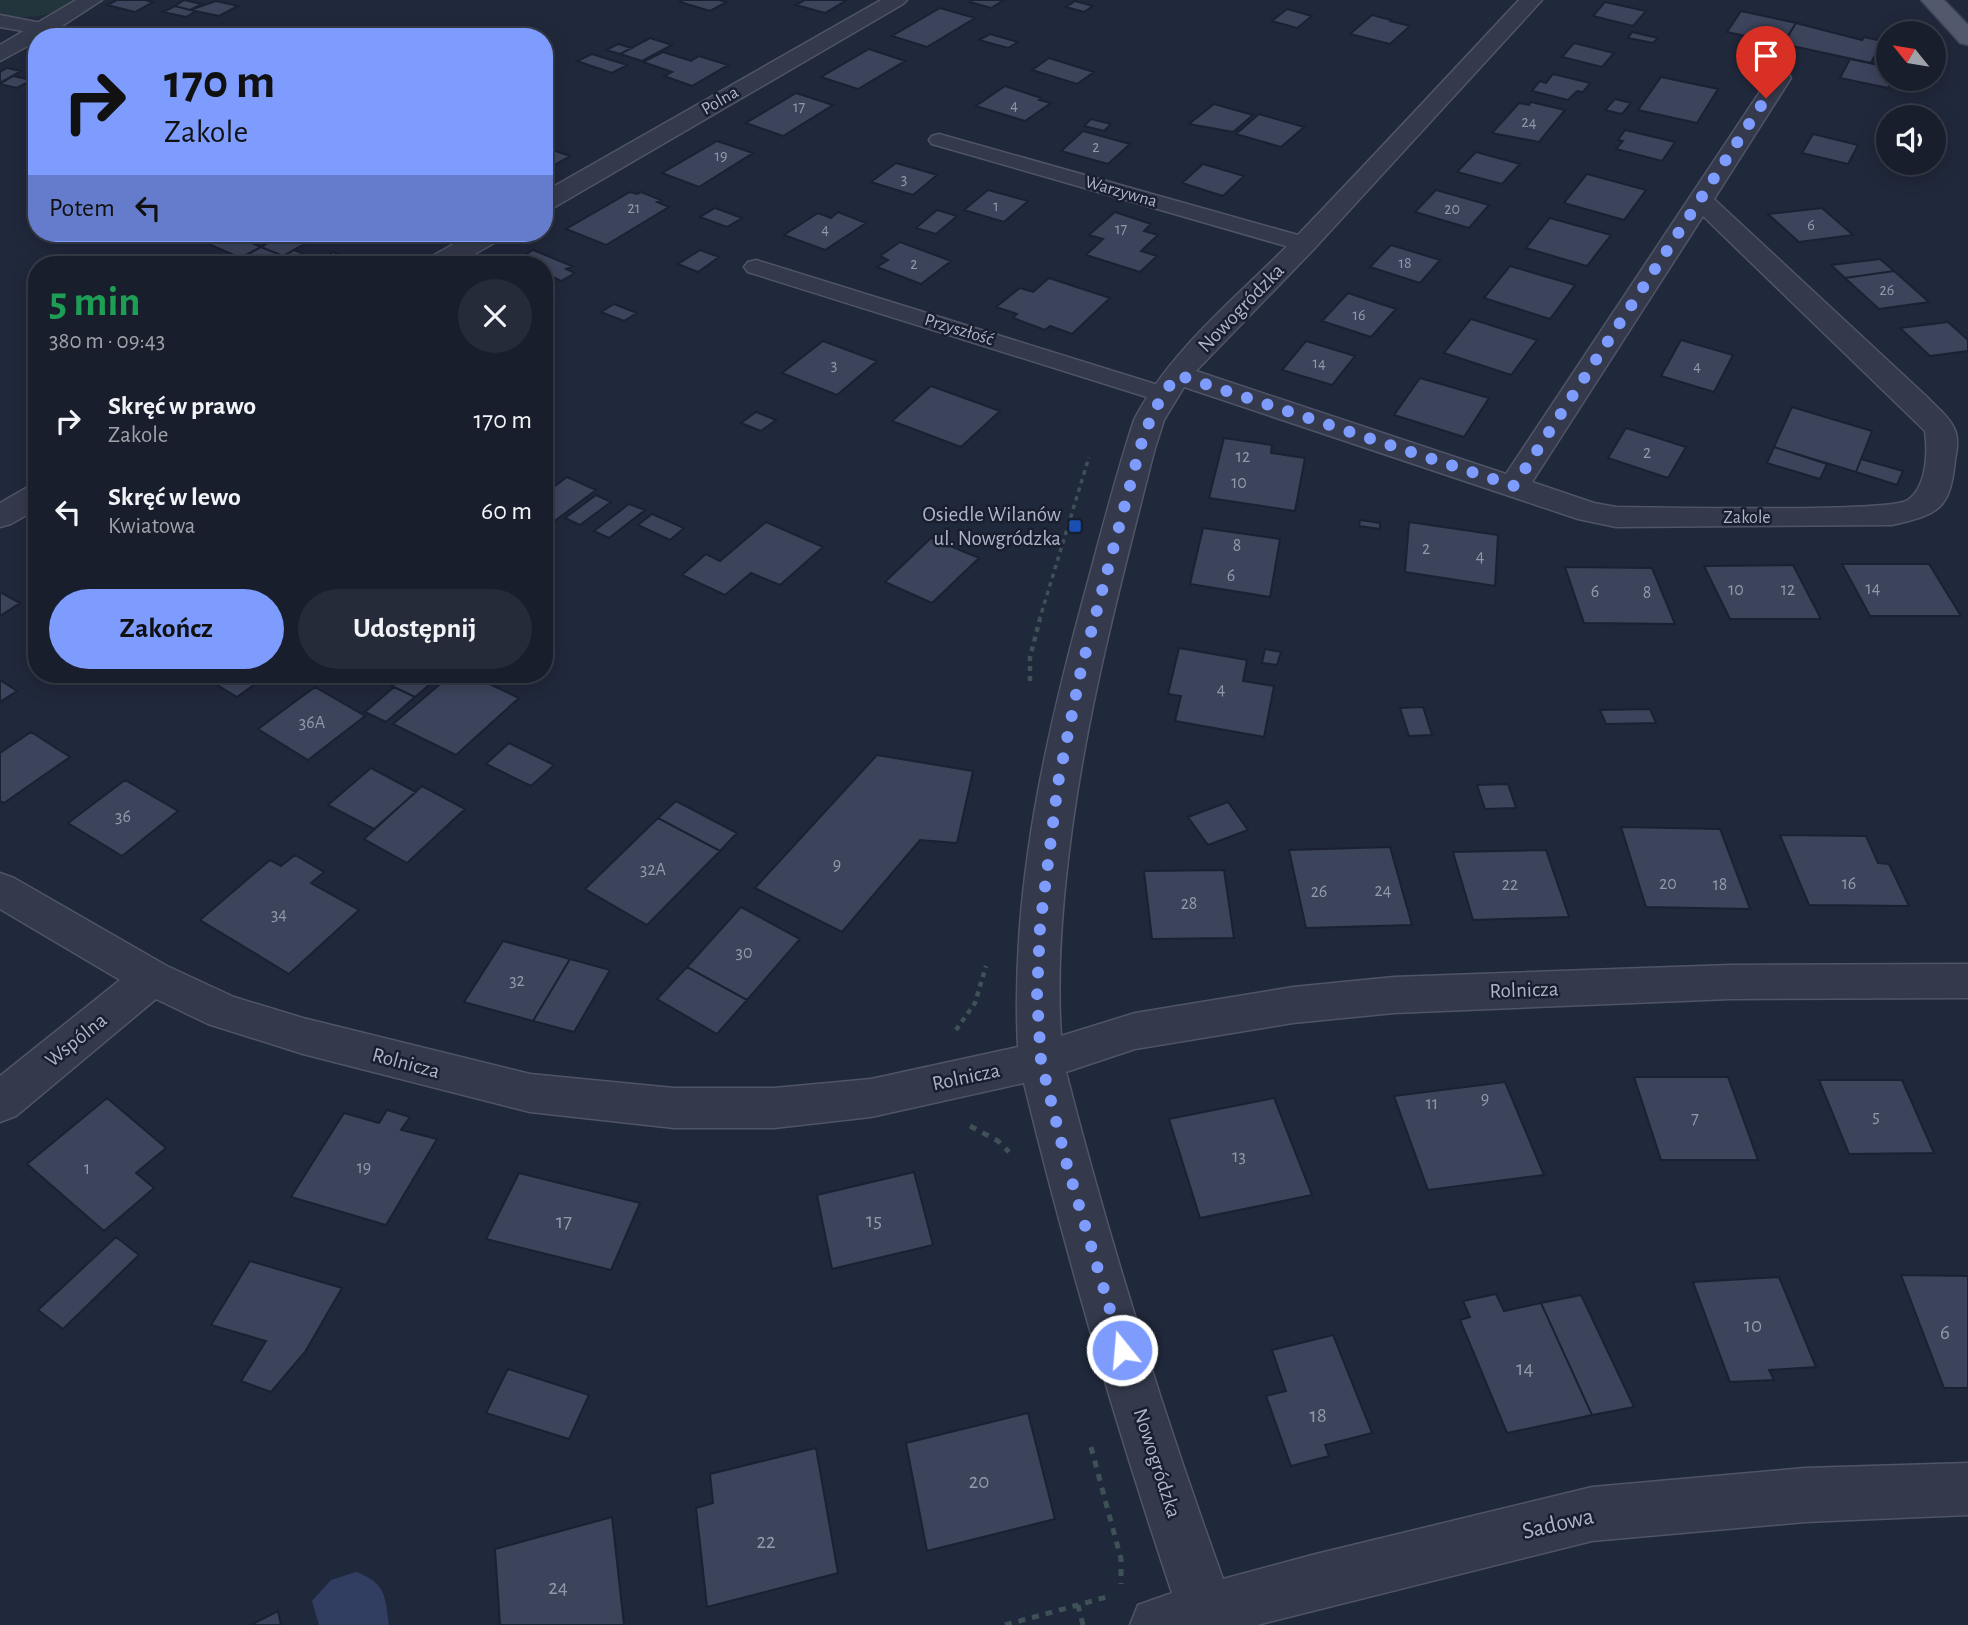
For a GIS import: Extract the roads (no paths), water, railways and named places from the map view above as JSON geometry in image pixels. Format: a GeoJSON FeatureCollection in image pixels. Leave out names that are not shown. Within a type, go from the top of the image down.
{"type":"FeatureCollection","features":[{"type":"Feature","properties":{"kind":"main road"},"geometry":{"type":"LineString","coordinates":[[1932,0],[1968,38]]}},
{"type":"Feature","properties":{"kind":"street"},"geometry":{"type":"LineString","coordinates":[[47,28],[91,0]]}},
{"type":"Feature","properties":{"kind":"street","name":"Polna"},"geometry":{"type":"LineString","coordinates":[[553,198],[895,0]]}},
{"type":"Feature","properties":{"kind":"street","name":"Nowogródzka"},"geometry":{"type":"LineString","coordinates":[[1209,1619],[1158,1469],[1067,1165],[1041,1061],[1037,996],[1040,927],[1058,783],[1081,670],[1133,474],[1149,420],[1170,384],[1200,349],[1304,243],[1531,0]]}},
{"type":"Feature","properties":{"kind":"street"},"geometry":{"type":"LineString","coordinates":[[2,52],[28,38]]}},
{"type":"Feature","properties":{"kind":"street"},"geometry":{"type":"LineString","coordinates":[[1514,486],[1780,78]]}},
{"type":"Feature","properties":{"kind":"street","name":"Zakole"},"geometry":{"type":"LineString","coordinates":[[1170,384],[1514,486],[1589,512],[1646,518],[1892,515],[1917,509],[1936,491],[1942,444],[1940,429],[1700,200]]}},
{"type":"Feature","properties":{"kind":"street"},"geometry":{"type":"LineString","coordinates":[[452,256],[476,242]]}},
{"type":"Feature","properties":{"kind":"street"},"geometry":{"type":"LineString","coordinates":[[0,517],[28,500]]}},
{"type":"Feature","properties":{"kind":"street","name":"Rolnicza"},"geometry":{"type":"LineString","coordinates":[[0,889],[152,978],[223,1011],[303,1036],[530,1093],[700,1109],[774,1108],[871,1098],[1041,1061],[1135,1031],[1293,1006],[1394,995],[1730,982],[1968,981]]}},
{"type":"Feature","properties":{"kind":"street","name":"Wspólna"},"geometry":{"type":"LineString","coordinates":[[0,1102],[152,978]]}},
{"type":"Feature","properties":{"kind":"street","name":"Sadowa"},"geometry":{"type":"LineString","coordinates":[[1158,1625],[1209,1619],[1316,1581],[1592,1514],[1805,1495],[1968,1489]]}},
{"type":"Feature","properties":{"kind":"lane"},"geometry":{"type":"LineString","coordinates":[[0,21],[39,28]]}},
{"type":"Feature","properties":{"kind":"lane","name":"Warzywna"},"geometry":{"type":"LineString","coordinates":[[939,140],[1304,243]]}},
{"type":"Feature","properties":{"kind":"lane","name":"Przyszłość"},"geometry":{"type":"LineString","coordinates":[[756,267],[1170,384]]}},
{"type":"Feature","properties":{"kind":"water"},"geometry":{"type":"Polygon","coordinates":[[[356,1572],[379,1586],[389,1625],[319,1625],[312,1601],[331,1580],[356,1572]]]}},
{"type":"Feature","properties":{"kind":"place","name":"Osiedle Wilanów ul. Nowgródzka"},"geometry":{"type":"Point","coordinates":[1075,526]}}]}
